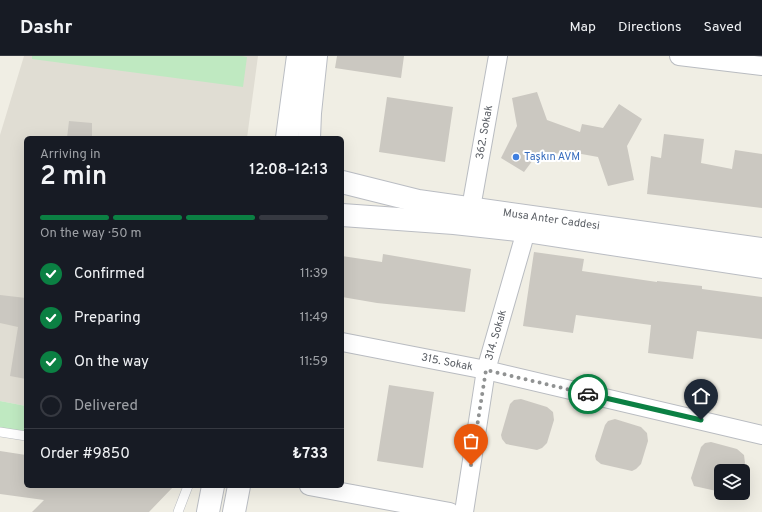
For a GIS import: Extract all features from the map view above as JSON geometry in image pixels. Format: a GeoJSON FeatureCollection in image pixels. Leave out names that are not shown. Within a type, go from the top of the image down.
{"type":"FeatureCollection","features":[{"type":"Feature","properties":{"kind":"main road"},"geometry":{"type":"LineString","coordinates":[[287,136],[298,56]]}},
{"type":"Feature","properties":{"kind":"main road"},"geometry":{"type":"LineString","coordinates":[[309,136],[316,56]]}},
{"type":"Feature","properties":{"kind":"main road","name":"Musa Anter Caddesi"},"geometry":{"type":"LineString","coordinates":[[344,182],[418,201],[762,249]]}},
{"type":"Feature","properties":{"kind":"main road","name":"Musa Anter Caddesi"},"geometry":{"type":"LineString","coordinates":[[344,216],[454,223],[526,231],[762,267]]}},
{"type":"Feature","properties":{"kind":"main road"},"geometry":{"type":"LineString","coordinates":[[208,512],[213,488]]}},
{"type":"Feature","properties":{"kind":"main road"},"geometry":{"type":"LineString","coordinates":[[234,512],[239,488]]}},
{"type":"Feature","properties":{"kind":"street","name":"362. Sokak"},"geometry":{"type":"LineString","coordinates":[[471,208],[498,56]]}},
{"type":"Feature","properties":{"kind":"street"},"geometry":{"type":"LineString","coordinates":[[679,56],[762,66]]}},
{"type":"Feature","properties":{"kind":"street","name":"314. Sokak"},"geometry":{"type":"LineString","coordinates":[[464,512],[486,370],[526,231]]}},
{"type":"Feature","properties":{"kind":"street","name":"315. Sokak"},"geometry":{"type":"LineString","coordinates":[[344,342],[486,370],[762,435]]}},
{"type":"Feature","properties":{"kind":"street"},"geometry":{"type":"LineString","coordinates":[[319,488],[450,512]]}},
{"type":"Feature","properties":{"kind":"lane"},"geometry":{"type":"LineString","coordinates":[[0,432],[24,436]]}},
{"type":"Feature","properties":{"kind":"lane"},"geometry":{"type":"LineString","coordinates":[[178,512],[187,488]]}},
{"type":"Feature","properties":{"kind":"shaded area"},"geometry":{"type":"Polygon","coordinates":[[[24,56],[258,56],[247,136],[24,136],[24,406],[0,401],[0,135],[24,56]]]}},
{"type":"Feature","properties":{"kind":"green space"},"geometry":{"type":"Polygon","coordinates":[[[32,56],[247,57],[243,87],[32,59],[32,56]]]}},
{"type":"Feature","properties":{"kind":"green space"},"geometry":{"type":"Polygon","coordinates":[[[0,401],[24,406],[24,433],[0,428],[0,401]]]}},
{"type":"Feature","properties":{"kind":"building"},"geometry":{"type":"Polygon","coordinates":[[[337,56],[404,56],[401,78],[335,68],[337,56]]]}},
{"type":"Feature","properties":{"kind":"building"},"geometry":{"type":"Polygon","coordinates":[[[537,92],[547,120],[580,132],[582,124],[603,128],[619,104],[642,119],[627,146],[634,180],[608,186],[598,157],[565,151],[565,154],[539,152],[524,172],[501,158],[517,126],[512,98],[537,92]]]}},
{"type":"Feature","properties":{"kind":"building"},"geometry":{"type":"Polygon","coordinates":[[[387,97],[453,107],[445,162],[379,152],[387,97]]]}},
{"type":"Feature","properties":{"kind":"building"},"geometry":{"type":"Polygon","coordinates":[[[69,121],[92,123],[92,136],[67,136],[69,121]]]}},
{"type":"Feature","properties":{"kind":"building"},"geometry":{"type":"Polygon","coordinates":[[[664,134],[704,139],[701,163],[732,169],[735,150],[762,154],[762,208],[647,194],[651,156],[661,158],[664,134]]]}},
{"type":"Feature","properties":{"kind":"building"},"geometry":{"type":"Polygon","coordinates":[[[534,252],[584,259],[582,271],[657,282],[702,286],[702,289],[762,297],[762,339],[697,331],[693,359],[648,353],[651,325],[576,315],[573,333],[523,326],[534,252]]]}},
{"type":"Feature","properties":{"kind":"building"},"geometry":{"type":"Polygon","coordinates":[[[383,254],[471,269],[465,312],[377,303],[344,297],[344,256],[382,262],[383,254]]]}},
{"type":"Feature","properties":{"kind":"building"},"geometry":{"type":"Polygon","coordinates":[[[0,295],[24,298],[24,379],[10,376],[18,327],[0,323],[0,295]]]}},
{"type":"Feature","properties":{"kind":"building"},"geometry":{"type":"Polygon","coordinates":[[[389,385],[434,392],[423,468],[377,461],[389,385]]]}},
{"type":"Feature","properties":{"kind":"building"},"geometry":{"type":"Polygon","coordinates":[[[521,399],[547,407],[553,412],[554,420],[547,443],[542,448],[537,450],[506,444],[502,439],[501,435],[510,404],[514,400],[521,399]]]}},
{"type":"Feature","properties":{"kind":"building"},"geometry":{"type":"Polygon","coordinates":[[[615,419],[641,427],[647,433],[648,441],[641,464],[632,471],[601,464],[596,460],[595,456],[605,425],[608,421],[615,419]]]}},
{"type":"Feature","properties":{"kind":"building"},"geometry":{"type":"Polygon","coordinates":[[[711,442],[737,449],[744,455],[745,464],[714,464],[714,490],[694,486],[691,478],[701,447],[705,443],[711,442]]]}},
{"type":"Feature","properties":{"kind":"building"},"geometry":{"type":"Polygon","coordinates":[[[0,451],[24,455],[24,488],[172,488],[149,512],[32,512],[44,500],[0,494],[0,451]]]}},
{"type":"Feature","properties":{"kind":"way so far"},"geometry":{"type":"LineString","coordinates":[[471,465],[486,370],[588,394]]}},
{"type":"Feature","properties":{"kind":"place","name":"Taşkın AVM"},"geometry":{"type":"Point","coordinates":[516,157]}},
{"type":"Feature","properties":{"kind":"route"},"geometry":{"type":"LineString","coordinates":[[588,394],[701,420]]}}]}
